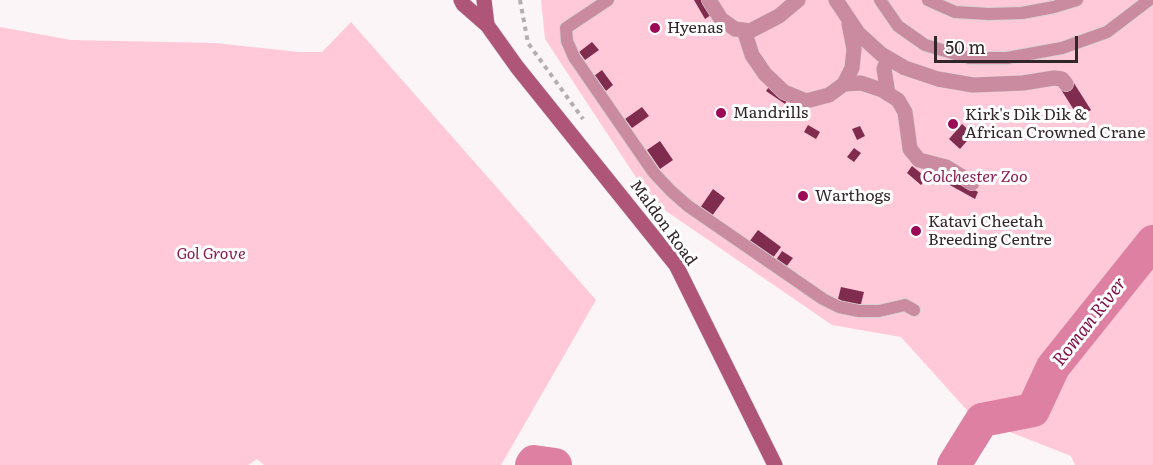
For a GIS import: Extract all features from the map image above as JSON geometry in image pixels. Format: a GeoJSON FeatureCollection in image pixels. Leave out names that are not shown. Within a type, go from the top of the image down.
{"type":"FeatureCollection","features":[{"type":"Feature","properties":{"kind":"main road","name":"Maldon Road"},"geometry":{"type":"LineString","coordinates":[[461,0],[487,25],[517,67],[675,265],[775,465]]}},
{"type":"Feature","properties":{"kind":"main road","name":"Maldon Road"},"geometry":{"type":"LineString","coordinates":[[483,0],[487,25]]}},
{"type":"Feature","properties":{"kind":"street"},"geometry":{"type":"LineString","coordinates":[[709,0],[721,19],[735,29],[750,31],[779,16],[798,0]]}},
{"type":"Feature","properties":{"kind":"street"},"geometry":{"type":"LineString","coordinates":[[836,0],[858,33],[888,58],[905,68],[938,79],[973,85],[1023,83],[1054,78],[1062,79],[1066,84]]}},
{"type":"Feature","properties":{"kind":"street"},"geometry":{"type":"LineString","coordinates":[[744,30],[752,55],[765,74],[784,92],[806,100],[829,95],[844,84],[852,68],[854,49],[848,18]]}},
{"type":"Feature","properties":{"kind":"street"},"geometry":{"type":"LineString","coordinates":[[888,58],[884,69],[888,94]]}},
{"type":"Feature","properties":{"kind":"street"},"geometry":{"type":"LineString","coordinates":[[844,84],[861,83],[882,90],[898,100],[905,112],[910,149],[919,160],[946,167],[972,183]]}},
{"type":"Feature","properties":{"kind":"lane"},"geometry":{"type":"LineString","coordinates":[[608,0],[566,28],[567,41],[574,57],[648,164],[671,191],[688,206],[823,300],[839,307],[859,311],[879,311],[905,305],[914,310]]}},
{"type":"Feature","properties":{"kind":"lane"},"geometry":{"type":"LineString","coordinates":[[879,0],[898,26],[925,45],[969,58],[1007,58],[1062,48],[1107,32],[1149,0]]}},
{"type":"Feature","properties":{"kind":"lane"},"geometry":{"type":"LineString","coordinates":[[928,0],[955,12],[990,14],[1022,13],[1077,0]]}},
{"type":"Feature","properties":{"kind":"path"},"geometry":{"type":"LineString","coordinates":[[520,0],[528,43],[585,122]]}},
{"type":"Feature","properties":{"kind":"green space","name":"Colchester Zoo"},"geometry":{"type":"Polygon","coordinates":[[[541,0],[1153,0],[1153,465],[1075,465],[1071,456],[974,418],[901,337],[832,325],[666,211],[641,185],[545,39],[541,0]]]}},
{"type":"Feature","properties":{"kind":"green space","name":"Gol Grove"},"geometry":{"type":"Polygon","coordinates":[[[351,22],[596,300],[501,465],[264,465],[257,459],[248,465],[0,465],[0,27],[71,40],[215,43],[299,52],[322,52],[351,22]]]}},
{"type":"Feature","properties":{"kind":"building"},"geometry":{"type":"Polygon","coordinates":[[[694,0],[702,0],[711,15],[705,19],[694,0]]]}},
{"type":"Feature","properties":{"kind":"building"},"geometry":{"type":"Polygon","coordinates":[[[592,42],[599,50],[585,60],[579,52],[592,42]]]}},
{"type":"Feature","properties":{"kind":"building"},"geometry":{"type":"Polygon","coordinates":[[[602,70],[613,85],[606,91],[594,76],[602,70]]]}},
{"type":"Feature","properties":{"kind":"building"},"geometry":{"type":"Polygon","coordinates":[[[1072,80],[1091,110],[1079,118],[1060,88],[1072,80]]]}},
{"type":"Feature","properties":{"kind":"building"},"geometry":{"type":"Polygon","coordinates":[[[771,84],[789,98],[785,104],[766,91],[771,84]]]}},
{"type":"Feature","properties":{"kind":"building"},"geometry":{"type":"Polygon","coordinates":[[[642,107],[649,116],[632,128],[625,119],[642,107]]]}},
{"type":"Feature","properties":{"kind":"building"},"geometry":{"type":"Polygon","coordinates":[[[962,124],[973,134],[960,149],[949,139],[962,124]]]}},
{"type":"Feature","properties":{"kind":"building"},"geometry":{"type":"Polygon","coordinates":[[[808,125],[820,132],[816,139],[804,132],[808,125]]]}},
{"type":"Feature","properties":{"kind":"building"},"geometry":{"type":"Polygon","coordinates":[[[860,126],[865,136],[857,140],[852,129],[860,126]]]}},
{"type":"Feature","properties":{"kind":"building"},"geometry":{"type":"Polygon","coordinates":[[[660,141],[673,160],[660,169],[647,150],[660,141]]]}},
{"type":"Feature","properties":{"kind":"building"},"geometry":{"type":"Polygon","coordinates":[[[854,148],[861,153],[854,162],[847,157],[854,148]]]}},
{"type":"Feature","properties":{"kind":"building"},"geometry":{"type":"Polygon","coordinates":[[[912,166],[927,178],[921,185],[907,173],[912,166]]]}},
{"type":"Feature","properties":{"kind":"building"},"geometry":{"type":"Polygon","coordinates":[[[952,177],[978,192],[975,199],[948,184],[952,177]]]}},
{"type":"Feature","properties":{"kind":"building"},"geometry":{"type":"Polygon","coordinates":[[[713,189],[725,198],[712,216],[700,208],[713,189]]]}},
{"type":"Feature","properties":{"kind":"building"},"geometry":{"type":"Polygon","coordinates":[[[758,230],[781,247],[772,259],[749,242],[758,230]]]}},
{"type":"Feature","properties":{"kind":"building"},"geometry":{"type":"Polygon","coordinates":[[[782,251],[793,258],[786,267],[776,260],[782,251]]]}},
{"type":"Feature","properties":{"kind":"building"},"geometry":{"type":"Polygon","coordinates":[[[841,287],[864,292],[860,308],[837,303],[841,287]]]}},
{"type":"Feature","properties":{"kind":"waterway","name":"Roman River"},"geometry":{"type":"LineString","coordinates":[[954,465],[982,420],[1033,410],[1053,367],[1153,242]]}},
{"type":"Feature","properties":{"kind":"waterway","name":"Roman River"},"geometry":{"type":"LineString","coordinates":[[532,465],[534,462],[555,465]]}},
{"type":"Feature","properties":{"kind":"place","name":"Hyenas"},"geometry":{"type":"Point","coordinates":[655,28]}},
{"type":"Feature","properties":{"kind":"place","name":"Mandrills"},"geometry":{"type":"Point","coordinates":[721,113]}},
{"type":"Feature","properties":{"kind":"place","name":"Kirk's Dik Dik & African Crowned Crane"},"geometry":{"type":"Point","coordinates":[953,124]}},
{"type":"Feature","properties":{"kind":"place","name":"Warthogs"},"geometry":{"type":"Point","coordinates":[803,196]}},
{"type":"Feature","properties":{"kind":"place","name":"Katavi Cheetah Breeding Centre"},"geometry":{"type":"Point","coordinates":[916,231]}}]}
